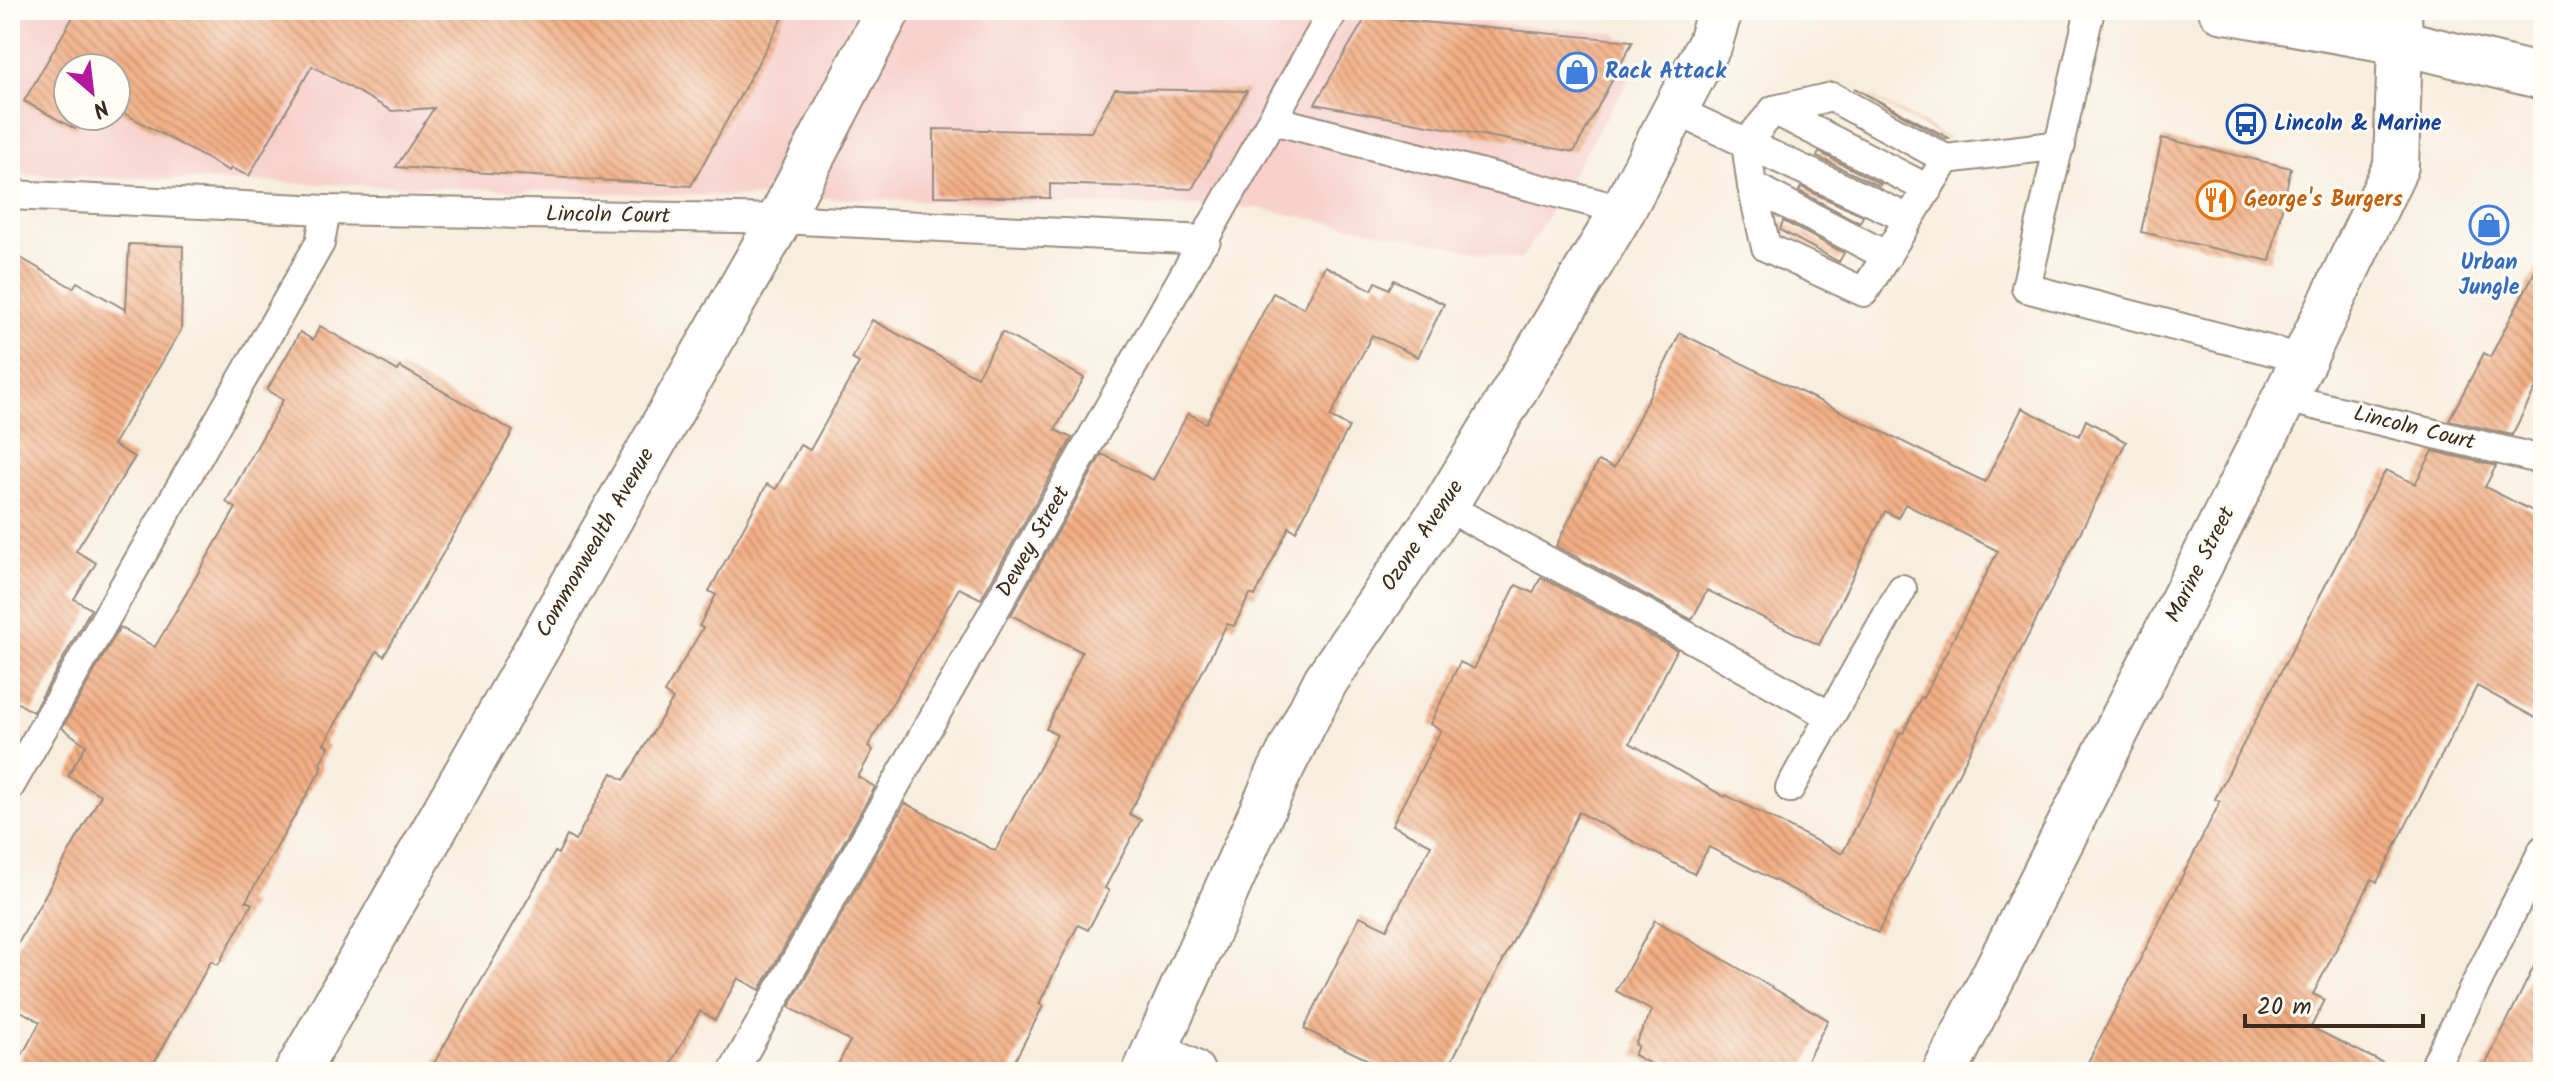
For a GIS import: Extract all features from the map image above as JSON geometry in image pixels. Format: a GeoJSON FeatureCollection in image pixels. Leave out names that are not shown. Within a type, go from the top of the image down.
{"type":"FeatureCollection","features":[{"type":"Feature","properties":{"kind":"main road","name":"Commonwealth Avenue"},"geometry":{"type":"LineString","coordinates":[[297,1072],[780,219],[888,10]]}},
{"type":"Feature","properties":{"kind":"main road","name":"Ozone Avenue"},"geometry":{"type":"LineString","coordinates":[[1164,1066],[1278,775],[1326,680],[1445,506],[1623,210],[1710,43],[1720,10]]}},
{"type":"Feature","properties":{"kind":"main road"},"geometry":{"type":"LineString","coordinates":[[2221,10],[2399,26],[2543,77]]}},
{"type":"Feature","properties":{"kind":"main road","name":"Marine Street"},"geometry":{"type":"LineString","coordinates":[[1945,1072],[2285,398],[2396,166],[2399,26]]}},
{"type":"Feature","properties":{"kind":"lane","name":"Dewey Street"},"geometry":{"type":"LineString","coordinates":[[733,1072],[1334,10]]}},
{"type":"Feature","properties":{"kind":"lane"},"geometry":{"type":"LineString","coordinates":[[2090,10],[2026,288],[2304,359]]}},
{"type":"Feature","properties":{"kind":"lane"},"geometry":{"type":"LineString","coordinates":[[1946,159],[1864,292],[1766,247],[1746,143],[1774,110],[1832,97],[1946,159],[2061,145]]}},
{"type":"Feature","properties":{"kind":"lane"},"geometry":{"type":"LineString","coordinates":[[1675,110],[1909,219]]}},
{"type":"Feature","properties":{"kind":"lane"},"geometry":{"type":"LineString","coordinates":[[1774,110],[1928,189]]}},
{"type":"Feature","properties":{"kind":"lane"},"geometry":{"type":"LineString","coordinates":[[1273,120],[1623,210]]}},
{"type":"Feature","properties":{"kind":"lane"},"geometry":{"type":"LineString","coordinates":[[1752,186],[1887,256]]}},
{"type":"Feature","properties":{"kind":"lane","name":"Lincoln Court"},"geometry":{"type":"LineString","coordinates":[[10,195],[326,210],[780,219],[1206,240]]}},
{"type":"Feature","properties":{"kind":"lane"},"geometry":{"type":"LineString","coordinates":[[10,786],[320,243],[326,210]]}},
{"type":"Feature","properties":{"kind":"lane","name":"Lincoln Court"},"geometry":{"type":"LineString","coordinates":[[2285,398],[2543,460]]}},
{"type":"Feature","properties":{"kind":"lane"},"geometry":{"type":"LineString","coordinates":[[1445,506],[1830,716]]}},
{"type":"Feature","properties":{"kind":"lane"},"geometry":{"type":"LineString","coordinates":[[1790,788],[1902,589]]}},
{"type":"Feature","properties":{"kind":"lane"},"geometry":{"type":"LineString","coordinates":[[2432,1072],[2543,850]]}},
{"type":"Feature","properties":{"kind":"shaded area"},"geometry":{"type":"Polygon","coordinates":[[[10,10],[1329,10],[1616,33],[1628,52],[1632,74],[1521,260],[1256,208],[713,196],[10,174],[10,10]]]}},
{"type":"Feature","properties":{"kind":"building"},"geometry":{"type":"Polygon","coordinates":[[[77,10],[787,10],[691,186],[396,167],[434,108],[392,111],[312,66],[249,176],[231,168],[229,171],[132,118],[132,52],[53,52],[77,10]]]}},
{"type":"Feature","properties":{"kind":"building"},"geometry":{"type":"Polygon","coordinates":[[[1366,17],[1633,41],[1574,152],[1315,104],[1366,17]]]}},
{"type":"Feature","properties":{"kind":"building"},"geometry":{"type":"Polygon","coordinates":[[[52,53],[52,116],[24,101],[52,53]]]}},
{"type":"Feature","properties":{"kind":"building"},"geometry":{"type":"Polygon","coordinates":[[[1854,88],[1949,138],[1945,139],[1854,88]]]}},
{"type":"Feature","properties":{"kind":"building"},"geometry":{"type":"Polygon","coordinates":[[[1115,89],[1247,91],[1192,189],[1050,184],[1050,198],[934,196],[934,129],[1091,132],[1115,89]]]}},
{"type":"Feature","properties":{"kind":"building","name":"George's Burgers"},"geometry":{"type":"Polygon","coordinates":[[[2162,138],[2291,168],[2270,261],[2141,232],[2162,138]]]}},
{"type":"Feature","properties":{"kind":"building"},"geometry":{"type":"Polygon","coordinates":[[[1819,152],[1881,184],[1879,186],[1817,157],[1819,152]]]}},
{"type":"Feature","properties":{"kind":"building"},"geometry":{"type":"Polygon","coordinates":[[[1801,187],[1863,216],[1860,223],[1799,191],[1801,187]]]}},
{"type":"Feature","properties":{"kind":"building"},"geometry":{"type":"Polygon","coordinates":[[[1783,221],[1844,253],[1839,262],[1780,230],[1783,221]]]}},
{"type":"Feature","properties":{"kind":"building"},"geometry":{"type":"Polygon","coordinates":[[[129,244],[183,246],[181,330],[113,445],[135,457],[76,551],[96,563],[74,599],[91,609],[33,712],[10,698],[10,252],[73,288],[77,282],[126,310],[129,244]]]}},
{"type":"Feature","properties":{"kind":"building"},"geometry":{"type":"Polygon","coordinates":[[[2543,256],[2543,374],[2512,435],[2449,420],[2484,353],[2490,357],[2543,256]]]}},
{"type":"Feature","properties":{"kind":"building"},"geometry":{"type":"Polygon","coordinates":[[[1325,266],[1372,290],[1376,282],[1389,289],[1394,280],[1444,304],[1418,357],[1372,335],[1330,417],[1349,427],[1296,531],[1289,527],[1255,596],[1250,594],[1234,626],[1227,624],[1129,814],[1141,820],[1105,888],[1109,891],[1088,930],[1078,925],[1039,1004],[1043,1006],[1009,1072],[834,1072],[850,1041],[789,1007],[905,803],[995,851],[1057,735],[1046,729],[1082,652],[1011,615],[1102,454],[1153,480],[1188,413],[1206,423],[1273,293],[1304,308],[1325,266]]]}},
{"type":"Feature","properties":{"kind":"building"},"geometry":{"type":"Polygon","coordinates":[[[872,320],[977,377],[1002,332],[1084,378],[1055,430],[1072,438],[981,599],[959,588],[868,746],[873,750],[858,777],[875,787],[760,990],[738,978],[715,1020],[700,1011],[666,1072],[429,1072],[555,852],[558,854],[567,836],[575,841],[612,773],[624,780],[673,699],[664,693],[703,628],[699,626],[716,595],[709,591],[767,484],[776,489],[800,445],[810,450],[859,363],[852,359],[872,320]]]}},
{"type":"Feature","properties":{"kind":"building"},"geometry":{"type":"Polygon","coordinates":[[[320,326],[513,431],[384,656],[377,651],[324,744],[329,746],[320,763],[322,768],[246,901],[252,904],[218,965],[211,961],[149,1072],[13,1072],[40,1022],[10,1005],[10,958],[101,795],[68,776],[86,745],[62,728],[120,627],[155,647],[236,508],[226,502],[283,400],[267,390],[300,332],[313,340],[320,326]]]}},
{"type":"Feature","properties":{"kind":"building"},"geometry":{"type":"Polygon","coordinates":[[[1680,333],[1985,482],[2022,408],[2079,436],[2086,420],[2126,442],[1878,933],[1709,847],[1694,874],[1579,812],[1446,1072],[1393,1072],[1304,1029],[1360,916],[1387,929],[1431,845],[1392,825],[1441,730],[1430,724],[1460,662],[1474,669],[1516,585],[1533,593],[1541,577],[1677,650],[1630,743],[1725,797],[1842,854],[1885,770],[1900,732],[1903,733],[1923,698],[1998,551],[1905,504],[1898,518],[1885,511],[1819,645],[1707,590],[1692,620],[1556,546],[1598,461],[1614,468],[1680,333]]]}},
{"type":"Feature","properties":{"kind":"building"},"geometry":{"type":"Polygon","coordinates":[[[2433,451],[2496,466],[2485,487],[2543,516],[2543,722],[2477,686],[2377,882],[2372,879],[2313,994],[2325,1000],[2311,1027],[2401,1072],[2083,1072],[2220,802],[2215,799],[2386,470],[2415,484],[2433,451]]]}},
{"type":"Feature","properties":{"kind":"building"},"geometry":{"type":"Polygon","coordinates":[[[1655,920],[1828,1020],[1801,1072],[1665,1072],[1634,1055],[1638,1046],[1635,1044],[1652,1011],[1616,991],[1655,920]]]}},
{"type":"Feature","properties":{"kind":"building"},"geometry":{"type":"Polygon","coordinates":[[[2543,948],[2543,1072],[2482,1072],[2543,948]]]}},
{"type":"Feature","properties":{"kind":"place","name":"Rack Attack"},"geometry":{"type":"Point","coordinates":[1577,72]}},
{"type":"Feature","properties":{"kind":"place","name":"Lincoln & Marine"},"geometry":{"type":"Point","coordinates":[2246,124]}},
{"type":"Feature","properties":{"kind":"place","name":"George's Burgers"},"geometry":{"type":"Point","coordinates":[2216,200]}},
{"type":"Feature","properties":{"kind":"place","name":"Urban Jungle"},"geometry":{"type":"Point","coordinates":[2489,225]}}]}
